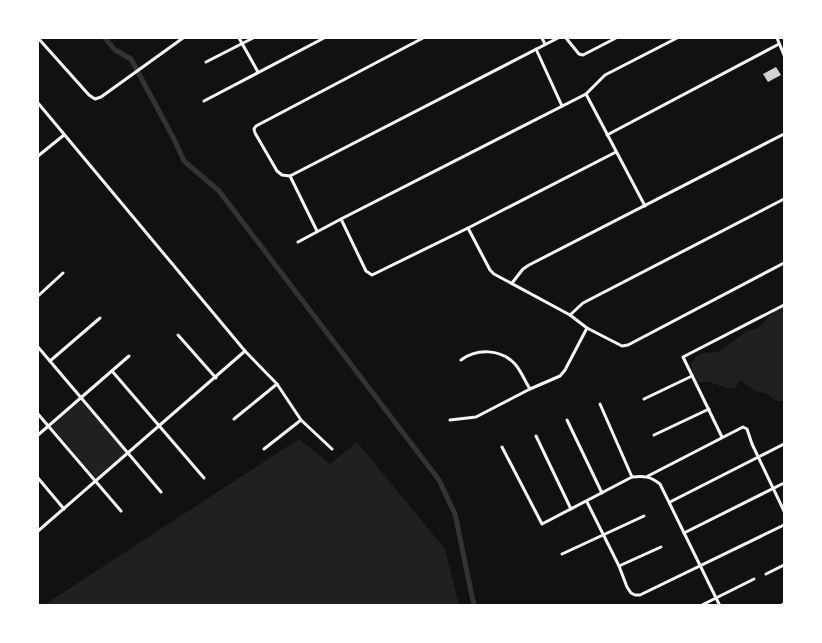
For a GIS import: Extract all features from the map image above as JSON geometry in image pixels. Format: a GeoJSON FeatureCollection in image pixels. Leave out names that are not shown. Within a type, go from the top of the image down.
{"type":"FeatureCollection","features":[{"type":"Feature","properties":{"kind":"street"},"geometry":{"type":"LineString","coordinates":[[38,38],[94,99],[101,97],[183,38]]}},
{"type":"Feature","properties":{"kind":"street"},"geometry":{"type":"LineString","coordinates":[[239,38],[258,72]]}},
{"type":"Feature","properties":{"kind":"street"},"geometry":{"type":"LineString","coordinates":[[206,62],[252,38]]}},
{"type":"Feature","properties":{"kind":"street"},"geometry":{"type":"LineString","coordinates":[[204,101],[324,38]]}},
{"type":"Feature","properties":{"kind":"street"},"geometry":{"type":"LineString","coordinates":[[423,38],[256,126],[255,133],[277,171],[282,175],[290,176],[558,38]]}},
{"type":"Feature","properties":{"kind":"street"},"geometry":{"type":"LineString","coordinates":[[542,38],[545,44]]}},
{"type":"Feature","properties":{"kind":"street"},"geometry":{"type":"LineString","coordinates":[[566,38],[579,54],[583,55],[616,38]]}},
{"type":"Feature","properties":{"kind":"street"},"geometry":{"type":"LineString","coordinates":[[298,242],[586,94],[604,75],[677,38]]}},
{"type":"Feature","properties":{"kind":"street"},"geometry":{"type":"LineString","coordinates":[[777,38],[784,55]]}},
{"type":"Feature","properties":{"kind":"street"},"geometry":{"type":"LineString","coordinates":[[607,135],[779,44]]}},
{"type":"Feature","properties":{"kind":"street"},"geometry":{"type":"LineString","coordinates":[[536,49],[562,106]]}},
{"type":"Feature","properties":{"kind":"street"},"geometry":{"type":"LineString","coordinates":[[586,94],[645,206]]}},
{"type":"Feature","properties":{"kind":"street"},"geometry":{"type":"LineString","coordinates":[[38,103],[245,351],[277,384],[302,420],[332,449]]}},
{"type":"Feature","properties":{"kind":"street"},"geometry":{"type":"LineString","coordinates":[[512,283],[529,265],[784,134]]}},
{"type":"Feature","properties":{"kind":"street"},"geometry":{"type":"LineString","coordinates":[[38,156],[64,135]]}},
{"type":"Feature","properties":{"kind":"street"},"geometry":{"type":"LineString","coordinates":[[341,219],[366,271],[372,275],[616,152]]}},
{"type":"Feature","properties":{"kind":"street"},"geometry":{"type":"LineString","coordinates":[[290,176],[317,232]]}},
{"type":"Feature","properties":{"kind":"street"},"geometry":{"type":"LineString","coordinates":[[570,315],[584,303],[784,199]]}},
{"type":"Feature","properties":{"kind":"street"},"geometry":{"type":"LineString","coordinates":[[468,228],[490,270],[570,315],[587,328],[622,346],[628,345],[784,263]]}},
{"type":"Feature","properties":{"kind":"street"},"geometry":{"type":"LineString","coordinates":[[38,296],[63,273]]}},
{"type":"Feature","properties":{"kind":"street"},"geometry":{"type":"LineString","coordinates":[[722,437],[683,357],[784,305]]}},
{"type":"Feature","properties":{"kind":"street"},"geometry":{"type":"LineString","coordinates":[[50,361],[100,318]]}},
{"type":"Feature","properties":{"kind":"street"},"geometry":{"type":"LineString","coordinates":[[450,420],[476,417],[560,376],[587,328]]}},
{"type":"Feature","properties":{"kind":"street"},"geometry":{"type":"LineString","coordinates":[[178,334],[216,378]]}},
{"type":"Feature","properties":{"kind":"street"},"geometry":{"type":"LineString","coordinates":[[38,348],[160,492]]}},
{"type":"Feature","properties":{"kind":"street"},"geometry":{"type":"LineString","coordinates":[[38,531],[245,351]]}},
{"type":"Feature","properties":{"kind":"street"},"geometry":{"type":"LineString","coordinates":[[461,360],[478,352],[500,355],[512,361],[530,389]]}},
{"type":"Feature","properties":{"kind":"street"},"geometry":{"type":"LineString","coordinates":[[38,435],[129,356]]}},
{"type":"Feature","properties":{"kind":"street"},"geometry":{"type":"LineString","coordinates":[[112,371],[204,478]]}},
{"type":"Feature","properties":{"kind":"street"},"geometry":{"type":"LineString","coordinates":[[644,399],[692,376]]}},
{"type":"Feature","properties":{"kind":"street"},"geometry":{"type":"LineString","coordinates":[[234,419],[277,384]]}},
{"type":"Feature","properties":{"kind":"street"},"geometry":{"type":"LineString","coordinates":[[600,404],[632,477]]}},
{"type":"Feature","properties":{"kind":"street"},"geometry":{"type":"LineString","coordinates":[[654,435],[709,409]]}},
{"type":"Feature","properties":{"kind":"street"},"geometry":{"type":"LineString","coordinates":[[38,414],[121,511]]}},
{"type":"Feature","properties":{"kind":"street"},"geometry":{"type":"LineString","coordinates":[[264,449],[302,420]]}},
{"type":"Feature","properties":{"kind":"street"},"geometry":{"type":"LineString","coordinates":[[567,420],[602,493]]}},
{"type":"Feature","properties":{"kind":"street"},"geometry":{"type":"LineString","coordinates":[[502,447],[542,524],[632,477],[648,476],[744,427],[747,429],[784,511]]}},
{"type":"Feature","properties":{"kind":"street"},"geometry":{"type":"LineString","coordinates":[[536,436],[571,509]]}},
{"type":"Feature","properties":{"kind":"street"},"geometry":{"type":"LineString","coordinates":[[669,502],[784,444]]}},
{"type":"Feature","properties":{"kind":"street"},"geometry":{"type":"LineString","coordinates":[[648,476],[660,484],[720,606]]}},
{"type":"Feature","properties":{"kind":"street"},"geometry":{"type":"LineString","coordinates":[[38,478],[64,509]]}},
{"type":"Feature","properties":{"kind":"street"},"geometry":{"type":"LineString","coordinates":[[684,533],[784,483]]}},
{"type":"Feature","properties":{"kind":"street"},"geometry":{"type":"LineString","coordinates":[[587,502],[627,587],[635,595],[640,595],[784,525]]}},
{"type":"Feature","properties":{"kind":"street"},"geometry":{"type":"LineString","coordinates":[[562,554],[644,516]]}},
{"type":"Feature","properties":{"kind":"street"},"geometry":{"type":"LineString","coordinates":[[619,566],[661,548]]}},
{"type":"Feature","properties":{"kind":"street"},"geometry":{"type":"LineString","coordinates":[[766,574],[784,565]]}},
{"type":"Feature","properties":{"kind":"street"},"geometry":{"type":"LineString","coordinates":[[700,606],[754,579]]}},
{"type":"Feature","properties":{"kind":"shaded area"},"geometry":{"type":"Polygon","coordinates":[[[784,305],[784,401],[776,401],[766,393],[755,391],[741,380],[735,388],[729,389],[710,382],[693,382],[691,364],[696,357],[704,353],[718,352],[747,331],[758,328],[771,314],[784,305]]]}},
{"type":"Feature","properties":{"kind":"shaded area"},"geometry":{"type":"Polygon","coordinates":[[[81,401],[128,455],[98,481],[52,426],[81,401]]]}},
{"type":"Feature","properties":{"kind":"shaded area"},"geometry":{"type":"Polygon","coordinates":[[[299,439],[330,464],[357,442],[445,549],[459,605],[44,605],[299,439]]]}},
{"type":"Feature","properties":{"kind":"building"},"geometry":{"type":"Polygon","coordinates":[[[776,67],[781,75],[768,82],[763,74],[776,67]]]}},
{"type":"Feature","properties":{"kind":"waterway"},"geometry":{"type":"LineString","coordinates":[[105,38],[115,50],[131,59],[184,161],[219,191],[439,480],[455,514],[474,606]]}}]}
